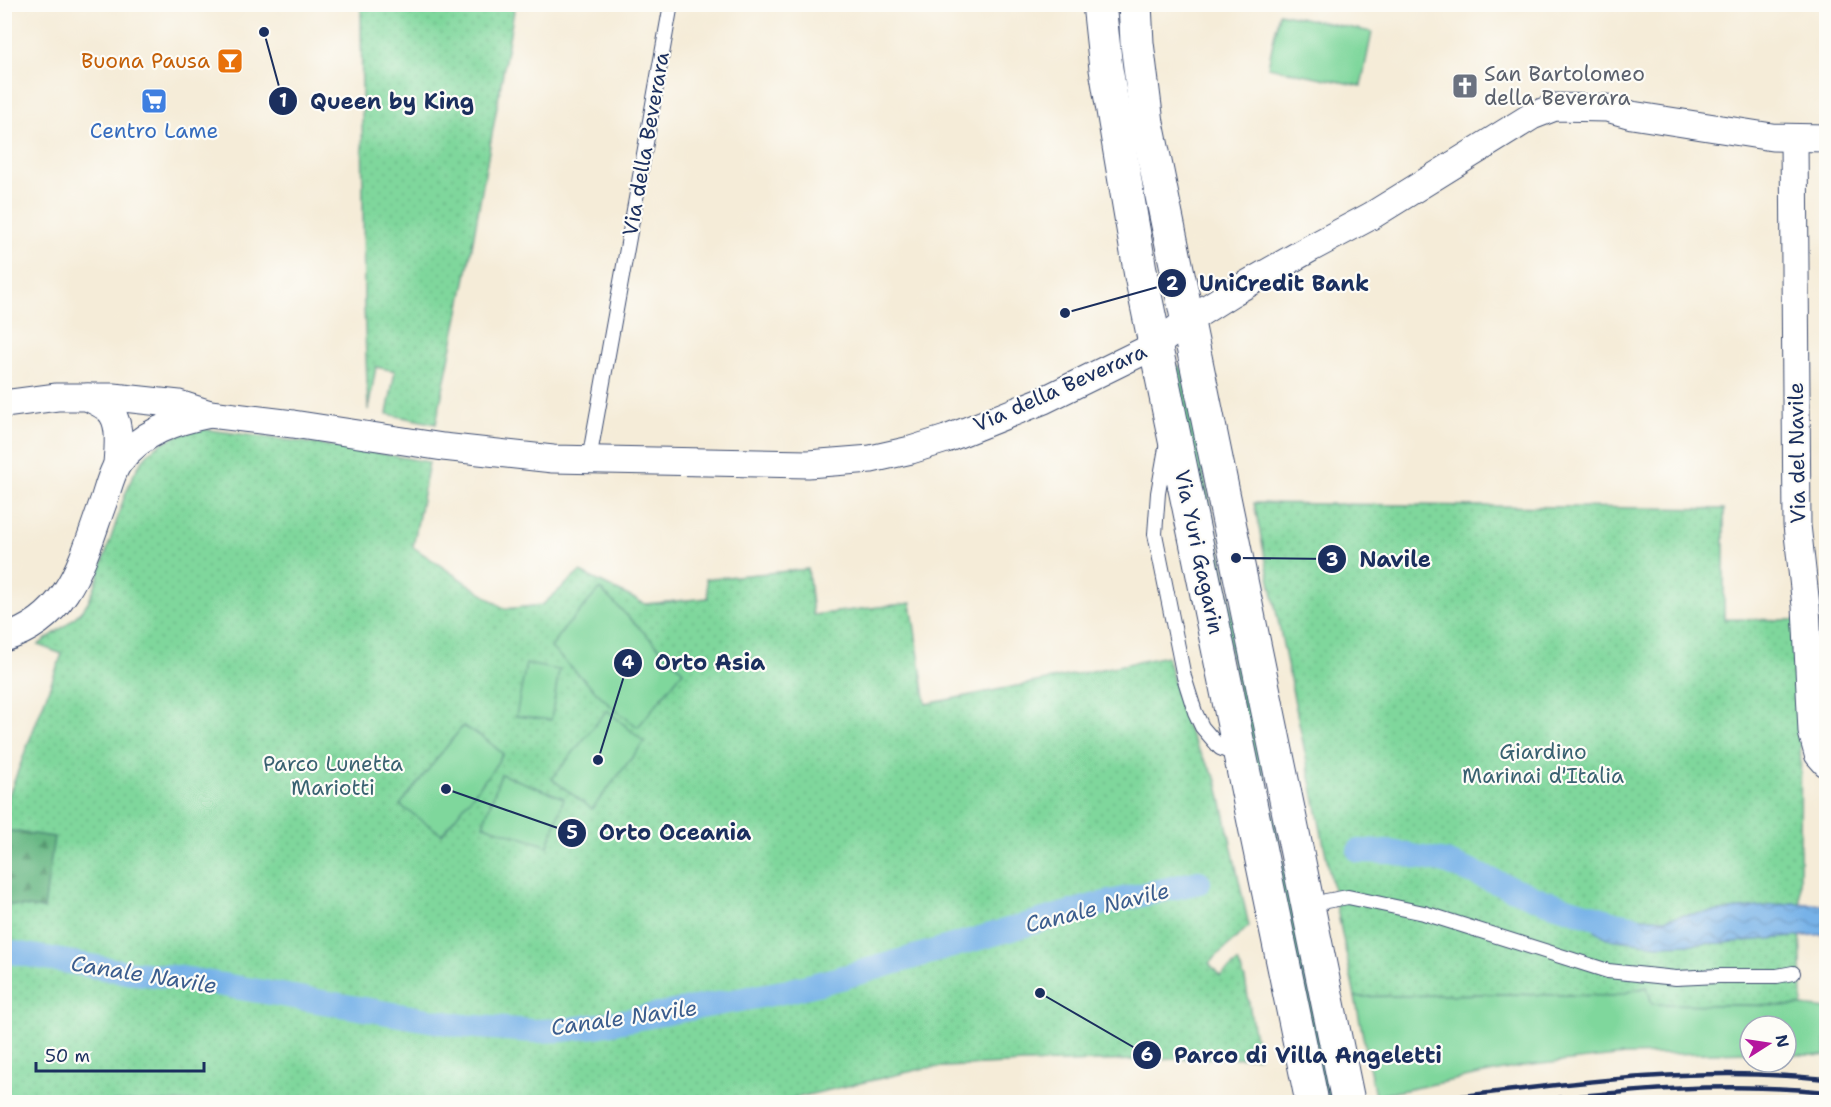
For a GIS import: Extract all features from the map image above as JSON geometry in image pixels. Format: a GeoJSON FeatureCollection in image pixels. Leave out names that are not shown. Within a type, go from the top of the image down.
{"type":"FeatureCollection","features":[{"type":"Feature","properties":{"kind":"main road","name":"Via Yuri Gagarin"},"geometry":{"type":"LineString","coordinates":[[1099,4],[1106,69],[1141,276],[1311,1097]]}},
{"type":"Feature","properties":{"kind":"main road","name":"Via Yuri Gagarin"},"geometry":{"type":"LineString","coordinates":[[1135,4],[1137,43],[1147,123],[1347,1096]]}},
{"type":"Feature","properties":{"kind":"street","name":"Via della Beverara"},"geometry":{"type":"LineString","coordinates":[[4,404],[35,399],[88,397],[179,404],[210,414],[516,456],[589,460],[808,464],[871,459],[946,439],[1044,400],[1156,345],[1188,321],[1311,248],[1371,216],[1532,116],[1555,107],[1607,108],[1632,115],[1720,130],[1794,139],[1827,138]]}},
{"type":"Feature","properties":{"kind":"street","name":"Via del Navile"},"geometry":{"type":"LineString","coordinates":[[1794,139],[1797,525],[1806,606],[1812,732],[1818,754],[1827,763]]}},
{"type":"Feature","properties":{"kind":"street","name":"Via della Beverara"},"geometry":{"type":"LineString","coordinates":[[4,638],[26,630],[58,605],[76,576],[117,464],[118,437],[114,416],[109,410],[88,397]]}},
{"type":"Feature","properties":{"kind":"street","name":"Via della Beverara"},"geometry":{"type":"LineString","coordinates":[[117,464],[135,444],[148,435],[189,418],[210,414]]}},
{"type":"Feature","properties":{"kind":"lane","name":"Via della Beverara"},"geometry":{"type":"LineString","coordinates":[[589,460],[671,4]]}},
{"type":"Feature","properties":{"kind":"lane"},"geometry":{"type":"LineString","coordinates":[[1309,910],[1326,901],[1348,897],[1424,913],[1608,971],[1676,978],[1777,976],[1793,973]]}},
{"type":"Feature","properties":{"kind":"green space"},"geometry":{"type":"Polygon","coordinates":[[[361,5],[515,5],[471,252],[436,424],[387,414],[395,371],[376,367],[368,410],[364,304],[361,5]]]}},
{"type":"Feature","properties":{"kind":"green space"},"geometry":{"type":"Polygon","coordinates":[[[1279,13],[1372,32],[1361,86],[1268,67],[1279,13]]]}},
{"type":"Feature","properties":{"kind":"green space"},"geometry":{"type":"Polygon","coordinates":[[[1177,365],[1183,370],[1331,1096],[1321,1096],[1173,371],[1177,365]]]}},
{"type":"Feature","properties":{"kind":"green space","name":"Parco Lunetta Mariotti"},"geometry":{"type":"Polygon","coordinates":[[[202,429],[355,449],[429,462],[413,547],[505,609],[542,605],[580,572],[645,604],[708,598],[706,579],[808,569],[813,615],[911,603],[926,704],[1167,656],[1186,725],[1217,780],[1249,926],[1209,963],[1220,976],[1238,962],[1245,979],[1258,1057],[926,1068],[777,1102],[5,1102],[4,808],[62,654],[38,645],[72,620],[89,600],[127,490],[140,464],[158,445],[184,433],[202,429]]]}},
{"type":"Feature","properties":{"kind":"green space","name":"Giardino Marinai d'Italia"},"geometry":{"type":"Polygon","coordinates":[[[1254,503],[1724,509],[1724,619],[1801,620],[1802,1006],[1652,1004],[1647,987],[1614,996],[1491,994],[1355,997],[1254,503]]]}},
{"type":"Feature","properties":{"kind":"green space"},"geometry":{"type":"Polygon","coordinates":[[[600,589],[683,671],[638,727],[613,708],[551,648],[563,630],[600,589]]]}},
{"type":"Feature","properties":{"kind":"green space"},"geometry":{"type":"Polygon","coordinates":[[[526,664],[559,670],[551,720],[516,716],[526,664]]]}},
{"type":"Feature","properties":{"kind":"green space"},"geometry":{"type":"Polygon","coordinates":[[[607,710],[644,742],[592,809],[552,779],[607,710]]]}},
{"type":"Feature","properties":{"kind":"green space"},"geometry":{"type":"Polygon","coordinates":[[[463,726],[484,738],[503,754],[442,834],[400,805],[463,726]]]}},
{"type":"Feature","properties":{"kind":"green space"},"geometry":{"type":"Polygon","coordinates":[[[501,774],[564,798],[548,846],[483,825],[501,774]]]}},
{"type":"Feature","properties":{"kind":"green space"},"geometry":{"type":"Polygon","coordinates":[[[4,830],[54,837],[44,909],[5,904],[4,830]]]}},
{"type":"Feature","properties":{"kind":"green space"},"geometry":{"type":"Polygon","coordinates":[[[1647,987],[1652,1004],[1802,1006],[1826,1009],[1826,1056],[1798,1055],[1798,1014],[1738,1014],[1738,1052],[1625,1055],[1523,1066],[1375,1096],[1355,997],[1491,994],[1614,996],[1647,987]]]}},
{"type":"Feature","properties":{"kind":"water"},"geometry":{"type":"Polygon","coordinates":[[[1794,903],[1826,905],[1826,934],[1722,943],[1659,945],[1608,939],[1595,930],[1603,911],[1666,919],[1794,903]]]}},
{"type":"Feature","properties":{"kind":"waterway","name":"Canale Navile"},"geometry":{"type":"LineString","coordinates":[[1359,851],[1391,852],[1446,862],[1544,901],[1632,926]]}},
{"type":"Feature","properties":{"kind":"waterway","name":"Canale Navile"},"geometry":{"type":"LineString","coordinates":[[4,951],[126,972],[182,978],[464,1026],[534,1031],[563,1030],[788,991],[1092,906],[1199,882]]}},
{"type":"Feature","properties":{"kind":"railway"},"geometry":{"type":"LineString","coordinates":[[1413,1102],[1567,1084],[1671,1075],[1774,1075],[1826,1079]]}},
{"type":"Feature","properties":{"kind":"railway"},"geometry":{"type":"LineString","coordinates":[[1522,1102],[1598,1094],[1712,1087],[1826,1092]]}},
{"type":"Feature","properties":{"kind":"place","name":"Queen by King"},"geometry":{"type":"Point","coordinates":[264,32]}},
{"type":"Feature","properties":{"kind":"place","name":"Buona Pausa"},"geometry":{"type":"Point","coordinates":[230,61]}},
{"type":"Feature","properties":{"kind":"place","name":"San Bartolomeo della Beverara"},"geometry":{"type":"Point","coordinates":[1465,86]}},
{"type":"Feature","properties":{"kind":"place","name":"Centro Lame"},"geometry":{"type":"Point","coordinates":[154,101]}},
{"type":"Feature","properties":{"kind":"place","name":"UniCredit Bank"},"geometry":{"type":"Point","coordinates":[1065,313]}},
{"type":"Feature","properties":{"kind":"place","name":"Navile"},"geometry":{"type":"Point","coordinates":[1236,558]}},
{"type":"Feature","properties":{"kind":"place","name":"Orto Asia"},"geometry":{"type":"Point","coordinates":[598,760]}},
{"type":"Feature","properties":{"kind":"place","name":"Orto Oceania"},"geometry":{"type":"Point","coordinates":[446,789]}},
{"type":"Feature","properties":{"kind":"place","name":"Parco di Villa Angeletti"},"geometry":{"type":"Point","coordinates":[1040,993]}}]}
